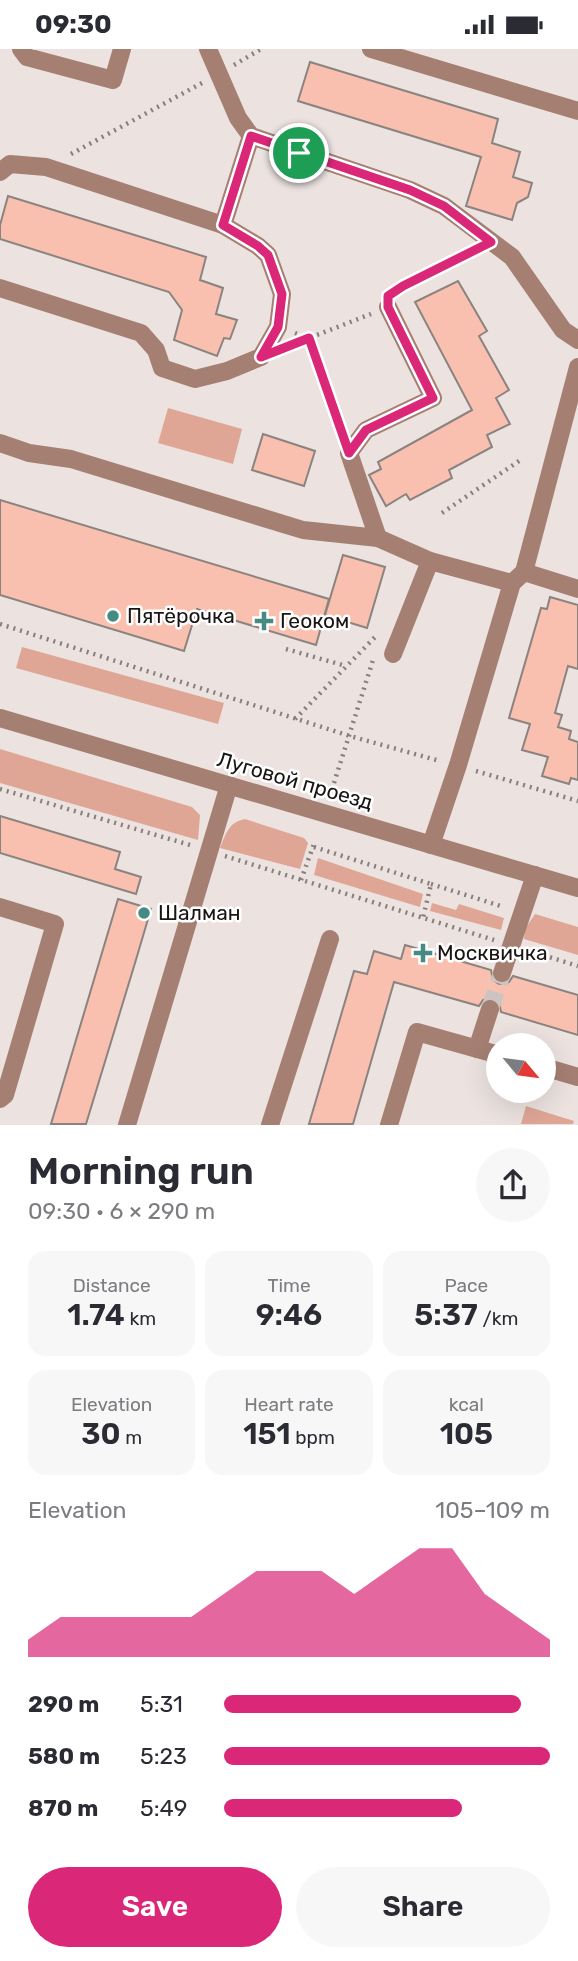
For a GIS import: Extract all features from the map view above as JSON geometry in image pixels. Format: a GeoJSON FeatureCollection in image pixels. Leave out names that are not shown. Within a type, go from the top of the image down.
{"type":"FeatureCollection","features":[{"type":"Feature","properties":{"kind":"street"},"geometry":{"type":"LineString","coordinates":[[21,49],[27,57],[113,80],[122,49]]}},
{"type":"Feature","properties":{"kind":"street"},"geometry":{"type":"LineString","coordinates":[[208,49],[238,118],[251,136],[410,190],[444,206],[512,257],[563,330],[578,340]]}},
{"type":"Feature","properties":{"kind":"street"},"geometry":{"type":"LineString","coordinates":[[371,49],[578,111]]}},
{"type":"Feature","properties":{"kind":"street"},"geometry":{"type":"LineString","coordinates":[[223,225],[251,136]]}},
{"type":"Feature","properties":{"kind":"street"},"geometry":{"type":"LineString","coordinates":[[0,172],[10,164],[46,167],[223,225],[268,255],[282,294],[278,327],[261,357],[227,371],[195,379],[162,368],[156,350],[141,333],[0,288]]}},
{"type":"Feature","properties":{"kind":"street"},"geometry":{"type":"LineString","coordinates":[[378,538],[349,453],[366,430],[433,398],[388,307]]}},
{"type":"Feature","properties":{"kind":"street"},"geometry":{"type":"LineString","coordinates":[[431,845],[518,578],[578,367]]}},
{"type":"Feature","properties":{"kind":"street"},"geometry":{"type":"LineString","coordinates":[[0,443],[29,453],[71,459],[303,530],[378,538],[430,561],[578,589]]}},
{"type":"Feature","properties":{"kind":"street"},"geometry":{"type":"LineString","coordinates":[[393,654],[430,561]]}},
{"type":"Feature","properties":{"kind":"street","name":"Луговой проезд"},"geometry":{"type":"LineString","coordinates":[[0,718],[578,888]]}},
{"type":"Feature","properties":{"kind":"street"},"geometry":{"type":"LineString","coordinates":[[127,1125],[229,785]]}},
{"type":"Feature","properties":{"kind":"street"},"geometry":{"type":"LineString","coordinates":[[502,973],[536,875]]}},
{"type":"Feature","properties":{"kind":"street"},"geometry":{"type":"LineString","coordinates":[[0,907],[55,924],[5,1095],[0,1099]]}},
{"type":"Feature","properties":{"kind":"street"},"geometry":{"type":"LineString","coordinates":[[270,1125],[330,939]]}},
{"type":"Feature","properties":{"kind":"street"},"geometry":{"type":"LineString","coordinates":[[477,1049],[490,1009]]}},
{"type":"Feature","properties":{"kind":"street"},"geometry":{"type":"LineString","coordinates":[[389,1125],[416,1032],[486,1051]]}},
{"type":"Feature","properties":{"kind":"street"},"geometry":{"type":"LineString","coordinates":[[556,1071],[578,1077]]}},
{"type":"Feature","properties":{"kind":"path"},"geometry":{"type":"LineString","coordinates":[[46,167],[261,49]]}},
{"type":"Feature","properties":{"kind":"path"},"geometry":{"type":"LineString","coordinates":[[261,357],[388,307],[388,296],[403,286],[491,242]]}},
{"type":"Feature","properties":{"kind":"path"},"geometry":{"type":"LineString","coordinates":[[278,327],[309,338]]}},
{"type":"Feature","properties":{"kind":"path"},"geometry":{"type":"LineString","coordinates":[[309,338],[349,453]]}},
{"type":"Feature","properties":{"kind":"path"},"geometry":{"type":"LineString","coordinates":[[442,513],[522,459]]}},
{"type":"Feature","properties":{"kind":"path"},"geometry":{"type":"LineString","coordinates":[[0,624],[350,736],[578,801]]}},
{"type":"Feature","properties":{"kind":"path"},"geometry":{"type":"LineString","coordinates":[[295,719],[381,631],[377,644]]}},
{"type":"Feature","properties":{"kind":"path"},"geometry":{"type":"LineString","coordinates":[[286,649],[346,667]]}},
{"type":"Feature","properties":{"kind":"path"},"geometry":{"type":"LineString","coordinates":[[334,783],[373,657]]}},
{"type":"Feature","properties":{"kind":"path"},"geometry":{"type":"LineString","coordinates":[[0,789],[578,966]]}},
{"type":"Feature","properties":{"kind":"path"},"geometry":{"type":"LineString","coordinates":[[301,880],[315,844],[512,909]]}},
{"type":"Feature","properties":{"kind":"path"},"geometry":{"type":"LineString","coordinates":[[423,918],[431,884]]}},
{"type":"Feature","properties":{"kind":"shaded area"},"geometry":{"type":"Polygon","coordinates":[[[168,408],[242,429],[233,464],[158,443],[168,408]]]}},
{"type":"Feature","properties":{"kind":"shaded area"},"geometry":{"type":"Polygon","coordinates":[[[22,647],[224,703],[218,724],[16,668],[22,647]]]}},
{"type":"Feature","properties":{"kind":"shaded area"},"geometry":{"type":"Polygon","coordinates":[[[0,749],[192,807],[200,815],[198,840],[0,783],[0,749]]]}},
{"type":"Feature","properties":{"kind":"shaded area"},"geometry":{"type":"Polygon","coordinates":[[[245,819],[304,838],[308,843],[300,869],[220,848],[232,826],[245,819]]]}},
{"type":"Feature","properties":{"kind":"shaded area"},"geometry":{"type":"Polygon","coordinates":[[[318,858],[423,894],[420,907],[314,875],[318,858]]]}},
{"type":"Feature","properties":{"kind":"shaded area"},"geometry":{"type":"Polygon","coordinates":[[[432,903],[456,910],[459,904],[504,918],[501,930],[430,911],[432,903]]]}},
{"type":"Feature","properties":{"kind":"shaded area"},"geometry":{"type":"Polygon","coordinates":[[[535,914],[578,927],[578,955],[524,939],[525,929],[535,914]]]}},
{"type":"Feature","properties":{"kind":"shaded area"},"geometry":{"type":"Polygon","coordinates":[[[526,1106],[574,1121],[573,1124],[521,1124],[526,1106]]]}},
{"type":"Feature","properties":{"kind":"building"},"geometry":{"type":"Polygon","coordinates":[[[310,62],[498,119],[492,143],[520,152],[513,177],[532,183],[528,197],[517,203],[512,220],[466,206],[481,157],[298,101],[310,62]]]}},
{"type":"Feature","properties":{"kind":"building"},"geometry":{"type":"Polygon","coordinates":[[[8,196],[206,257],[200,280],[223,288],[216,314],[237,320],[230,339],[224,338],[217,356],[174,340],[182,310],[169,292],[0,239],[0,225],[8,196]]]}},
{"type":"Feature","properties":{"kind":"building"},"geometry":{"type":"Polygon","coordinates":[[[458,281],[487,331],[479,336],[509,390],[496,398],[510,424],[487,435],[492,447],[449,470],[452,478],[410,500],[406,494],[386,506],[369,475],[381,469],[378,462],[472,410],[415,302],[458,281]]]}},
{"type":"Feature","properties":{"kind":"building"},"geometry":{"type":"Polygon","coordinates":[[[263,434],[315,451],[304,486],[252,470],[263,434]]]}},
{"type":"Feature","properties":{"kind":"building"},"geometry":{"type":"Polygon","coordinates":[[[0,500],[329,599],[316,645],[197,609],[184,651],[0,595],[0,500]]]}},
{"type":"Feature","properties":{"kind":"building"},"geometry":{"type":"Polygon","coordinates":[[[343,555],[385,567],[367,628],[325,615],[343,555]]]}},
{"type":"Feature","properties":{"kind":"building"},"geometry":{"type":"Polygon","coordinates":[[[550,597],[578,605],[578,669],[568,666],[555,713],[562,715],[558,727],[571,731],[569,739],[578,742],[578,780],[571,778],[569,784],[542,776],[548,757],[522,750],[530,724],[509,718],[541,608],[547,609],[550,597]]]}},
{"type":"Feature","properties":{"kind":"building"},"geometry":{"type":"Polygon","coordinates":[[[0,816],[120,852],[115,869],[141,877],[136,894],[0,853],[0,816]]]}},
{"type":"Feature","properties":{"kind":"building"},"geometry":{"type":"Polygon","coordinates":[[[118,899],[151,909],[135,963],[86,1124],[51,1124],[118,899]]]}},
{"type":"Feature","properties":{"kind":"building"},"geometry":{"type":"Polygon","coordinates":[[[405,945],[491,970],[493,980],[499,984],[509,982],[513,976],[578,995],[578,1035],[501,1012],[499,1002],[493,998],[483,1000],[479,1006],[394,982],[353,1124],[309,1124],[354,971],[367,974],[374,951],[401,959],[405,945]]]}},
{"type":"Feature","properties":{"kind":"tunnel"},"geometry":{"type":"LineString","coordinates":[[490,1009],[502,973]]}},
{"type":"Feature","properties":{"kind":"place","name":"Пятёрочка"},"geometry":{"type":"Point","coordinates":[113,616]}},
{"type":"Feature","properties":{"kind":"place","name":"Геоком"},"geometry":{"type":"Point","coordinates":[264,621]}},
{"type":"Feature","properties":{"kind":"place","name":"Шалман"},"geometry":{"type":"Point","coordinates":[144,913]}},
{"type":"Feature","properties":{"kind":"place","name":"Москвичка"},"geometry":{"type":"Point","coordinates":[423,953]}},
{"type":"Feature","properties":{"kind":"route"},"geometry":{"type":"LineString","coordinates":[[251,136],[299,153],[410,190],[444,206],[491,242],[388,296],[388,307],[433,398],[366,430],[349,453],[309,338],[261,357],[278,327],[282,294],[268,255],[223,225],[251,136]]}}]}
